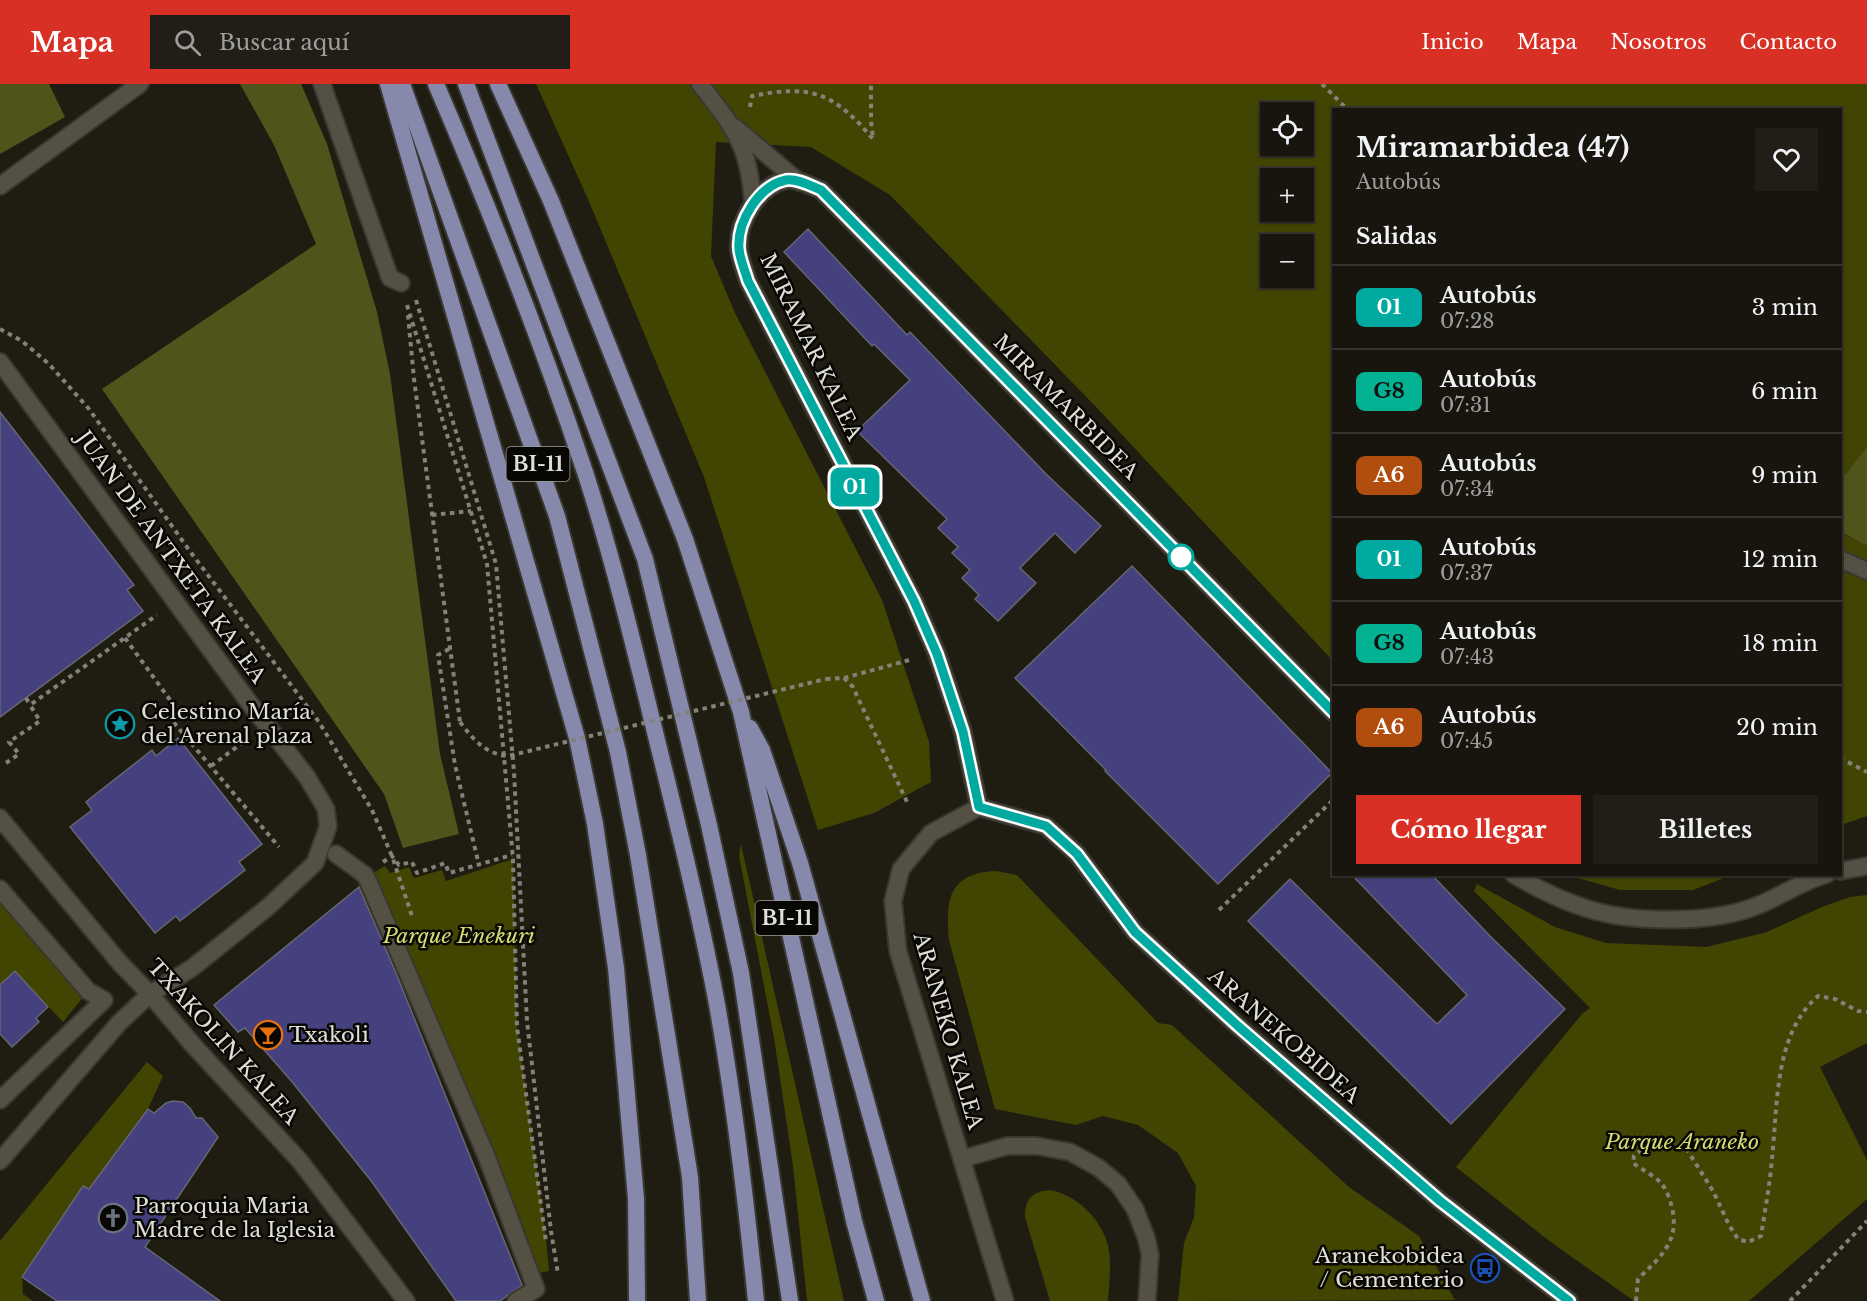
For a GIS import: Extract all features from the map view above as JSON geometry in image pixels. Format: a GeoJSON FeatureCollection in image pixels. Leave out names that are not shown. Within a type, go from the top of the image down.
{"type":"FeatureCollection","features":[{"type":"Feature","properties":{"kind":"main road"},"geometry":{"type":"LineString","coordinates":[[388,84],[577,738],[595,824],[618,991],[636,1199],[638,1301]]}},
{"type":"Feature","properties":{"kind":"main road","name":"BI-11"},"geometry":{"type":"LineString","coordinates":[[402,84],[557,516],[618,752],[638,855],[690,1177],[698,1301]]}},
{"type":"Feature","properties":{"kind":"main road"},"geometry":{"type":"LineString","coordinates":[[436,84],[540,345],[586,477],[620,589],[691,878],[716,1000],[729,1080],[756,1301]]}},
{"type":"Feature","properties":{"kind":"main road"},"geometry":{"type":"LineString","coordinates":[[466,84],[645,559],[709,825],[741,973],[790,1301]]}},
{"type":"Feature","properties":{"kind":"main road","name":"BI-11"},"geometry":{"type":"LineString","coordinates":[[498,84],[551,201],[685,539],[741,712],[854,1221],[876,1301]]}},
{"type":"Feature","properties":{"kind":"main road"},"geometry":{"type":"LineString","coordinates":[[741,712],[762,750],[800,863],[922,1301]]}},
{"type":"Feature","properties":{"kind":"street"},"geometry":{"type":"LineString","coordinates":[[0,186],[140,84]]}},
{"type":"Feature","properties":{"kind":"street"},"geometry":{"type":"LineString","coordinates":[[322,84],[390,278],[407,288]]}},
{"type":"Feature","properties":{"kind":"street"},"geometry":{"type":"LineString","coordinates":[[700,84],[732,126],[745,152],[751,178],[753,204]]}},
{"type":"Feature","properties":{"kind":"street","name":"MIRAMARBIDEA"},"geometry":{"type":"LineString","coordinates":[[732,126],[748,137],[798,182],[821,190],[1332,711]]}},
{"type":"Feature","properties":{"kind":"street"},"geometry":{"type":"LineString","coordinates":[[753,204],[770,187],[787,180],[798,182]]}},
{"type":"Feature","properties":{"kind":"street","name":"MIRAMAR KALEA"},"geometry":{"type":"LineString","coordinates":[[753,204],[742,225],[739,250],[748,281],[914,601],[937,654],[963,732],[979,807]]}},
{"type":"Feature","properties":{"kind":"street","name":"JUAN DE ANTXETA KALEA"},"geometry":{"type":"LineString","coordinates":[[0,362],[251,705],[307,777],[326,809],[328,827],[315,863],[268,907],[192,968],[150,994]]}},
{"type":"Feature","properties":{"kind":"street"},"geometry":{"type":"LineString","coordinates":[[1842,560],[1867,571]]}},
{"type":"Feature","properties":{"kind":"street","name":"ARANEKO KALEA"},"geometry":{"type":"LineString","coordinates":[[979,807],[931,833],[901,869],[893,901],[898,951],[1005,1301]]}},
{"type":"Feature","properties":{"kind":"street","name":"ARANEKOBIDEA"},"geometry":{"type":"LineString","coordinates":[[979,807],[1046,826],[1077,854],[1135,932],[1238,1026],[1440,1201],[1569,1301]]}},
{"type":"Feature","properties":{"kind":"street","name":"TXAKOLIN KALEA"},"geometry":{"type":"LineString","coordinates":[[0,818],[119,962],[300,1161],[406,1301]]}},
{"type":"Feature","properties":{"kind":"street"},"geometry":{"type":"LineString","coordinates":[[336,854],[365,875],[486,1155],[536,1290],[516,1301]]}},
{"type":"Feature","properties":{"kind":"street"},"geometry":{"type":"LineString","coordinates":[[1842,871],[1867,866]]}},
{"type":"Feature","properties":{"kind":"street"},"geometry":{"type":"LineString","coordinates":[[1517,876],[1588,909],[1628,917],[1683,919],[1716,916],[1755,907],[1821,876]]}},
{"type":"Feature","properties":{"kind":"street"},"geometry":{"type":"LineString","coordinates":[[0,889],[88,990],[104,1000],[0,1100]]}},
{"type":"Feature","properties":{"kind":"street"},"geometry":{"type":"LineString","coordinates":[[0,1161],[119,1023],[150,994]]}},
{"type":"Feature","properties":{"kind":"street"},"geometry":{"type":"LineString","coordinates":[[962,1159],[1006,1146],[1037,1146],[1070,1152],[1099,1168],[1118,1184],[1136,1209],[1150,1254],[1148,1301]]}},
{"type":"Feature","properties":{"kind":"path"},"geometry":{"type":"LineString","coordinates":[[752,111],[749,105],[752,96],[787,90],[815,94],[836,102],[854,116],[873,139],[871,84]]}},
{"type":"Feature","properties":{"kind":"path"},"geometry":{"type":"LineString","coordinates":[[1322,84],[1346,108]]}},
{"type":"Feature","properties":{"kind":"path"},"geometry":{"type":"LineString","coordinates":[[407,288],[414,379],[460,722],[487,751],[508,756],[826,679],[844,678],[913,658]]}},
{"type":"Feature","properties":{"kind":"path"},"geometry":{"type":"LineString","coordinates":[[407,288],[496,564],[514,772],[527,1020],[551,1231],[560,1282]]}},
{"type":"Feature","properties":{"kind":"path"},"geometry":{"type":"LineString","coordinates":[[407,305],[487,564],[512,855],[517,1027],[547,1250]]}},
{"type":"Feature","properties":{"kind":"path"},"geometry":{"type":"LineString","coordinates":[[432,515],[471,511]]}},
{"type":"Feature","properties":{"kind":"path"},"geometry":{"type":"LineString","coordinates":[[30,705],[159,614]]}},
{"type":"Feature","properties":{"kind":"path"},"geometry":{"type":"LineString","coordinates":[[125,638],[172,704],[164,711],[279,847]]}},
{"type":"Feature","properties":{"kind":"path"},"geometry":{"type":"LineString","coordinates":[[450,648],[438,655],[455,765],[479,865]]}},
{"type":"Feature","properties":{"kind":"path"},"geometry":{"type":"LineString","coordinates":[[844,678],[853,687],[909,804]]}},
{"type":"Feature","properties":{"kind":"path"},"geometry":{"type":"LineString","coordinates":[[6,763],[19,754],[9,742],[40,721],[26,698]]}},
{"type":"Feature","properties":{"kind":"path"},"geometry":{"type":"LineString","coordinates":[[211,766],[251,737]]}},
{"type":"Feature","properties":{"kind":"path"},"geometry":{"type":"LineString","coordinates":[[1842,759],[1867,772]]}},
{"type":"Feature","properties":{"kind":"path"},"geometry":{"type":"LineString","coordinates":[[1219,910],[1332,801]]}},
{"type":"Feature","properties":{"kind":"path"},"geometry":{"type":"LineString","coordinates":[[365,875],[392,856],[399,865],[412,862],[417,873],[445,863],[449,873],[512,855]]}},
{"type":"Feature","properties":{"kind":"path"},"geometry":{"type":"LineString","coordinates":[[1636,1301],[1638,1279],[1661,1256],[1672,1240],[1674,1219],[1670,1199],[1661,1183],[1633,1163],[1634,1156],[1653,1140],[1671,1140],[1686,1148],[1713,1191],[1738,1239],[1748,1242],[1761,1236],[1769,1189],[1782,1065],[1788,1041],[1808,1005],[1818,996],[1835,999],[1858,1011],[1867,1012]]}},
{"type":"Feature","properties":{"kind":"path"},"geometry":{"type":"LineString","coordinates":[[1790,1301],[1867,1221]]}},
{"type":"Feature","properties":{"kind":"green space"},"geometry":{"type":"Polygon","coordinates":[[[536,84],[1867,84],[1867,446],[1846,474],[1842,472],[1842,108],[1332,108],[1332,660],[1099,410],[890,195],[811,147],[716,142],[711,256],[735,313],[882,600],[929,742],[931,782],[874,813],[818,830],[704,477],[588,199],[536,84]]]}},
{"type":"Feature","properties":{"kind":"green space"},"geometry":{"type":"Polygon","coordinates":[[[1842,533],[1867,546],[1867,816],[1842,825],[1842,533]]]}},
{"type":"Feature","properties":{"kind":"green space"},"geometry":{"type":"Polygon","coordinates":[[[741,844],[844,1301],[807,1301],[793,1166],[774,1038],[739,856],[741,844]]]}},
{"type":"Feature","properties":{"kind":"green space","name":"Parque Enekuri"},"geometry":{"type":"Polygon","coordinates":[[[513,859],[517,1027],[549,1271],[538,1273],[473,1103],[371,874],[385,866],[390,873],[409,867],[414,878],[442,870],[446,881],[513,859]]]}},
{"type":"Feature","properties":{"kind":"green space"},"geometry":{"type":"Polygon","coordinates":[[[996,871],[1017,875],[1158,1023],[1172,1025],[1349,1187],[1419,1236],[1455,1300],[1178,1301],[1184,1243],[1194,1217],[1196,1186],[1178,1153],[1138,1125],[1103,1116],[1076,1125],[995,1109],[949,940],[948,912],[953,891],[959,883],[980,873],[996,871]]]}},
{"type":"Feature","properties":{"kind":"green space"},"geometry":{"type":"Polygon","coordinates":[[[1574,876],[1729,876],[1693,890],[1620,890],[1574,876]]]}},
{"type":"Feature","properties":{"kind":"green space","name":"Parque Araneko"},"geometry":{"type":"Polygon","coordinates":[[[1477,884],[1555,927],[1606,943],[1706,947],[1767,932],[1822,907],[1850,897],[1867,895],[1867,1043],[1820,1067],[1867,1160],[1867,1199],[1749,1301],[1634,1301],[1548,1240],[1456,1167],[1582,1014],[1590,1008],[1474,891],[1477,884]]]}},
{"type":"Feature","properties":{"kind":"green space"},"geometry":{"type":"Polygon","coordinates":[[[0,889],[88,991],[63,1022],[15,971],[0,985],[0,889]]]}},
{"type":"Feature","properties":{"kind":"green space"},"geometry":{"type":"Polygon","coordinates":[[[147,1062],[163,1076],[148,1109],[89,1189],[83,1187],[22,1277],[23,1294],[33,1301],[0,1301],[0,1241],[147,1062]]]}},
{"type":"Feature","properties":{"kind":"green space"},"geometry":{"type":"Polygon","coordinates":[[[1050,1190],[1078,1203],[1094,1217],[1105,1235],[1110,1273],[1108,1301],[1050,1301],[1025,1217],[1026,1205],[1031,1197],[1038,1192],[1050,1190]]]}},
{"type":"Feature","properties":{"kind":"shaded area"},"geometry":{"type":"Polygon","coordinates":[[[0,84],[49,84],[65,117],[0,154],[0,84]]]}},
{"type":"Feature","properties":{"kind":"shaded area"},"geometry":{"type":"Polygon","coordinates":[[[240,84],[301,84],[327,144],[377,312],[390,374],[440,754],[459,834],[403,848],[384,794],[102,389],[316,244],[274,145],[240,84]]]}},
{"type":"Feature","properties":{"kind":"shaded area"},"geometry":{"type":"Polygon","coordinates":[[[1867,446],[1867,546],[1842,533],[1842,473],[1846,474],[1867,446]]]}},
{"type":"Feature","properties":{"kind":"building"},"geometry":{"type":"Polygon","coordinates":[[[808,229],[907,335],[910,332],[1046,474],[1101,526],[1075,553],[1055,533],[1020,568],[1036,583],[998,621],[975,599],[979,595],[962,578],[970,570],[952,553],[958,547],[938,528],[947,519],[857,431],[910,380],[874,344],[872,346],[784,252],[808,229]]]}},
{"type":"Feature","properties":{"kind":"building"},"geometry":{"type":"Polygon","coordinates":[[[0,412],[134,585],[127,590],[143,611],[0,717],[0,412]]]}},
{"type":"Feature","properties":{"kind":"building"},"geometry":{"type":"Polygon","coordinates":[[[1132,566],[1332,773],[1218,884],[1015,678],[1132,566]]]}},
{"type":"Feature","properties":{"kind":"building"},"geometry":{"type":"Polygon","coordinates":[[[178,738],[262,844],[239,862],[245,870],[180,921],[176,916],[155,933],[70,827],[92,810],[86,802],[152,750],[156,756],[178,738]]]}},
{"type":"Feature","properties":{"kind":"building"},"geometry":{"type":"Polygon","coordinates":[[[1353,876],[1433,876],[1565,1009],[1451,1124],[1248,921],[1290,879],[1437,1024],[1467,995],[1353,876]]]}},
{"type":"Feature","properties":{"kind":"building"},"geometry":{"type":"Polygon","coordinates":[[[359,887],[522,1285],[500,1301],[456,1301],[372,1182],[293,1083],[245,1028],[238,1032],[214,1005],[359,887]]]}},
{"type":"Feature","properties":{"kind":"building"},"geometry":{"type":"Polygon","coordinates":[[[15,971],[48,1007],[36,1018],[39,1022],[12,1047],[0,1034],[0,985],[15,971]]]}},
{"type":"Feature","properties":{"kind":"building","name":"Parroquia Maria Madre de la Iglesia"},"geometry":{"type":"Polygon","coordinates":[[[183,1102],[196,1118],[202,1118],[218,1137],[145,1247],[220,1301],[57,1301],[22,1277],[83,1186],[89,1189],[148,1109],[154,1113],[166,1103],[183,1102]]]}},
{"type":"Feature","properties":{"kind":"bus line","name":"01"},"geometry":{"type":"LineString","coordinates":[[1332,711],[821,190],[804,183],[787,180],[770,187],[753,204],[742,225],[739,250],[748,281],[914,601],[950,690],[963,732],[979,807],[1046,826],[1077,854],[1135,932],[1238,1026],[1440,1201],[1569,1301]]}},
{"type":"Feature","properties":{"kind":"place","name":"Celestino María del Arenal plaza"},"geometry":{"type":"Point","coordinates":[120,724]}},
{"type":"Feature","properties":{"kind":"place","name":"Txakoli"},"geometry":{"type":"Point","coordinates":[268,1035]}},
{"type":"Feature","properties":{"kind":"place","name":"Parroquia Maria Madre de la Iglesia"},"geometry":{"type":"Point","coordinates":[113,1218]}},
{"type":"Feature","properties":{"kind":"place","name":"Aranekobidea / Cementerio"},"geometry":{"type":"Point","coordinates":[1485,1268]}}]}
